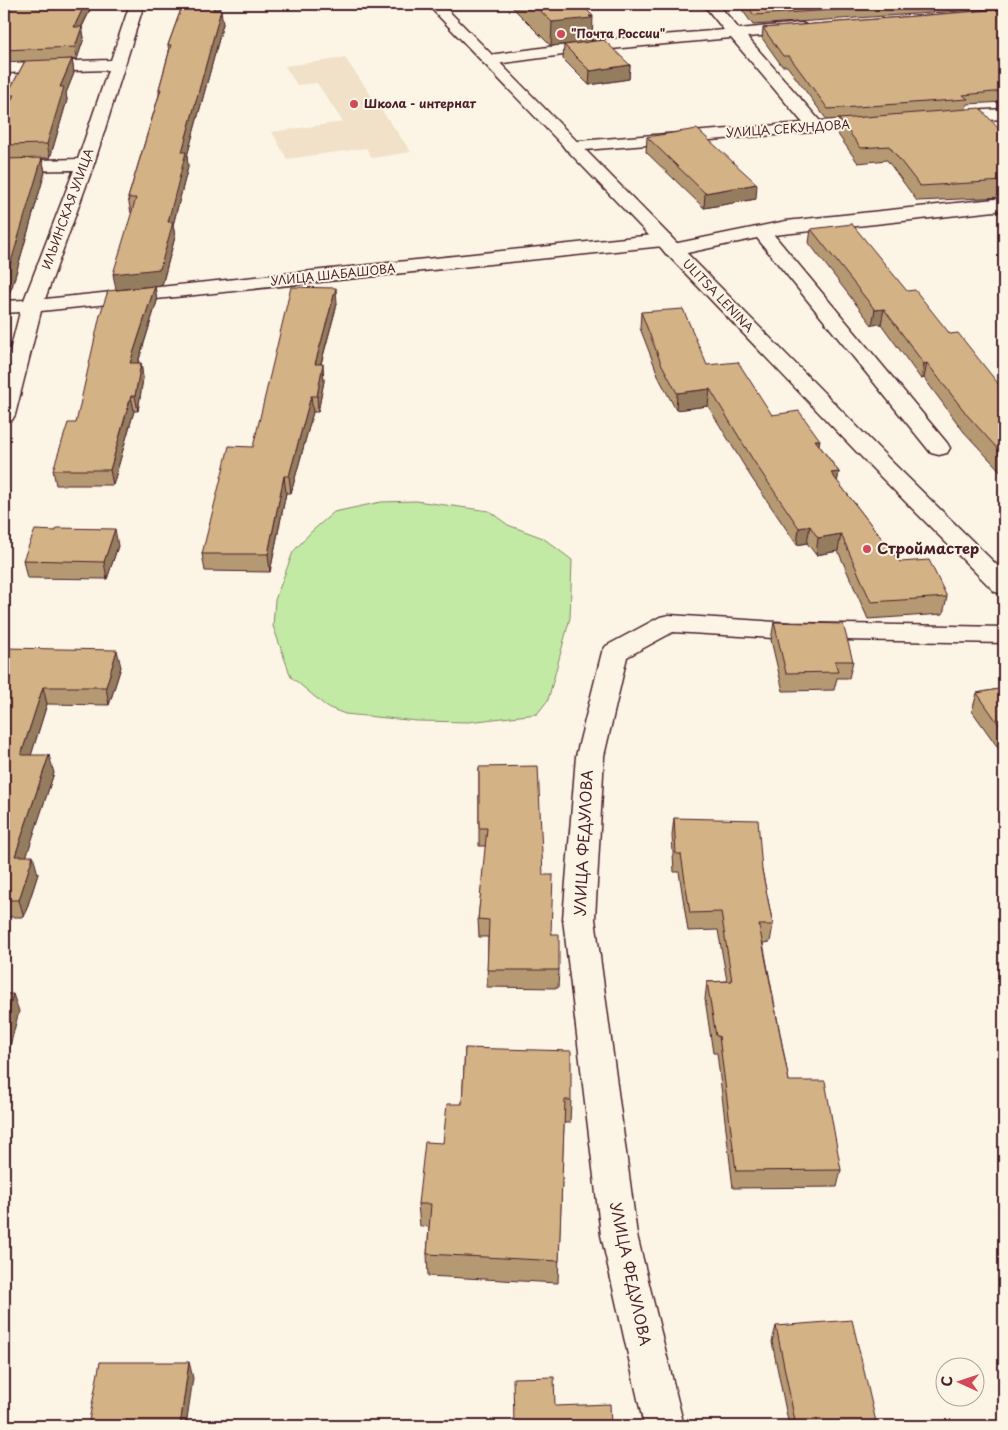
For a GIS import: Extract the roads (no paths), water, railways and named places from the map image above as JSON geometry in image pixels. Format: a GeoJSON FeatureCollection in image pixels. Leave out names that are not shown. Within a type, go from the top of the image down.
{"type":"FeatureCollection","features":[{"type":"Feature","properties":{"kind":"street","name":"ИЛЬИНСКАЯ УЛИЦА"},"geometry":{"type":"LineString","coordinates":[[4,415],[32,306],[85,164],[115,65],[137,4]]}},
{"type":"Feature","properties":{"kind":"street","name":"ULITSA LENINA"},"geometry":{"type":"LineString","coordinates":[[434,4],[883,466],[1004,586]]}},
{"type":"Feature","properties":{"kind":"street"},"geometry":{"type":"LineString","coordinates":[[710,4],[815,126]]}},
{"type":"Feature","properties":{"kind":"street"},"geometry":{"type":"LineString","coordinates":[[489,60],[600,45],[735,32],[812,27]]}},
{"type":"Feature","properties":{"kind":"street"},"geometry":{"type":"LineString","coordinates":[[4,68],[115,65]]}},
{"type":"Feature","properties":{"kind":"street"},"geometry":{"type":"LineString","coordinates":[[935,118],[1004,114]]}},
{"type":"Feature","properties":{"kind":"street","name":"УЛИЦА СЕКУНДОВА"},"geometry":{"type":"LineString","coordinates":[[572,146],[895,121]]}},
{"type":"Feature","properties":{"kind":"street"},"geometry":{"type":"LineString","coordinates":[[4,166],[85,164]]}},
{"type":"Feature","properties":{"kind":"street","name":"УЛИЦА ШАБАШОВА"},"geometry":{"type":"LineString","coordinates":[[4,307],[32,306],[668,245],[786,227],[1004,204]]}},
{"type":"Feature","properties":{"kind":"street"},"geometry":{"type":"LineString","coordinates":[[762,232],[939,448]]}},
{"type":"Feature","properties":{"kind":"street","name":"УЛИЦА ФЕДУЛОВА"},"geometry":{"type":"LineString","coordinates":[[664,1426],[619,1235],[579,919],[590,756],[615,652],[670,623],[792,631],[1004,635]]}},
{"type":"Feature","properties":{"kind":"place","name":"\"Почта России\""},"geometry":{"type":"Point","coordinates":[561,34]}},
{"type":"Feature","properties":{"kind":"place","name":"Школа - интернат"},"geometry":{"type":"Point","coordinates":[354,104]}},
{"type":"Feature","properties":{"kind":"place","name":"Строймастер"},"geometry":{"type":"Point","coordinates":[867,549]}}]}
